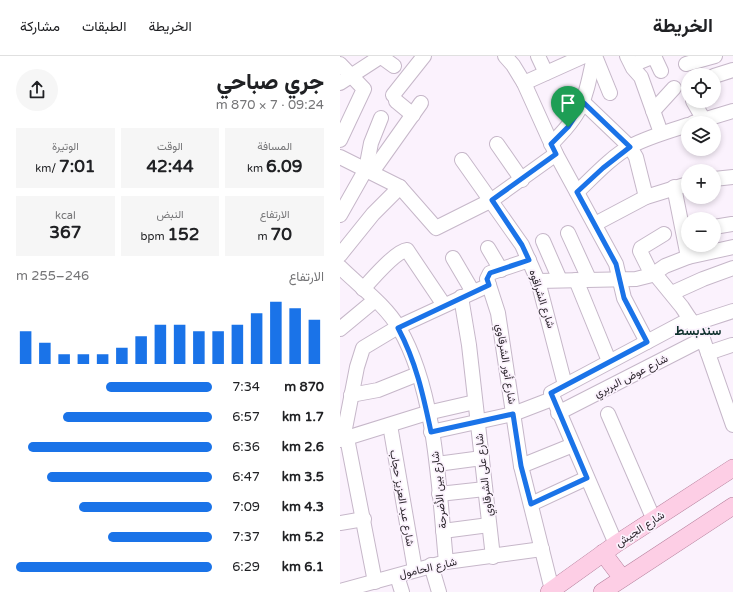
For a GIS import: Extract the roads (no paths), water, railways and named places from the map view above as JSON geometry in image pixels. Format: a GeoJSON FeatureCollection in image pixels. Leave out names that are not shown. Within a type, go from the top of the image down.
{"type":"FeatureCollection","features":[{"type":"Feature","properties":{"kind":"main road","name":"شارع الجيش"},"geometry":{"type":"LineString","coordinates":[[551,591],[610,549],[733,468]]}},
{"type":"Feature","properties":{"kind":"main road"},"geometry":{"type":"LineString","coordinates":[[602,592],[733,506]]}},
{"type":"Feature","properties":{"kind":"main road"},"geometry":{"type":"LineString","coordinates":[[610,549],[622,578]]}},
{"type":"Feature","properties":{"kind":"street"},"geometry":{"type":"LineString","coordinates":[[413,115],[395,98],[424,56]]}},
{"type":"Feature","properties":{"kind":"street"},"geometry":{"type":"LineString","coordinates":[[505,56],[513,65],[524,83],[554,149],[616,264],[619,279],[631,313],[647,342]]}},
{"type":"Feature","properties":{"kind":"street"},"geometry":{"type":"LineString","coordinates":[[538,56],[546,73]]}},
{"type":"Feature","properties":{"kind":"street"},"geometry":{"type":"LineString","coordinates":[[524,83],[584,56]]}},
{"type":"Feature","properties":{"kind":"street"},"geometry":{"type":"LineString","coordinates":[[595,56],[610,93]]}},
{"type":"Feature","properties":{"kind":"street"},"geometry":{"type":"LineString","coordinates":[[340,157],[369,170],[400,187],[436,228],[492,200],[522,180],[554,149],[584,103],[595,56]]}},
{"type":"Feature","properties":{"kind":"street"},"geometry":{"type":"LineString","coordinates":[[661,71],[654,56],[629,61],[641,77],[661,133]]}},
{"type":"Feature","properties":{"kind":"street"},"geometry":{"type":"LineString","coordinates":[[686,64],[715,56]]}},
{"type":"Feature","properties":{"kind":"street"},"geometry":{"type":"LineString","coordinates":[[345,79],[381,57],[394,66]]}},
{"type":"Feature","properties":{"kind":"street"},"geometry":{"type":"LineString","coordinates":[[340,64],[345,79],[364,89],[340,140]]}},
{"type":"Feature","properties":{"kind":"street"},"geometry":{"type":"LineString","coordinates":[[721,74],[733,70]]}},
{"type":"Feature","properties":{"kind":"street"},"geometry":{"type":"LineString","coordinates":[[653,111],[674,88]]}},
{"type":"Feature","properties":{"kind":"street"},"geometry":{"type":"LineString","coordinates":[[340,215],[369,170],[421,103]]}},
{"type":"Feature","properties":{"kind":"street"},"geometry":{"type":"LineString","coordinates":[[584,103],[630,147],[636,158],[646,197]]}},
{"type":"Feature","properties":{"kind":"street"},"geometry":{"type":"LineString","coordinates":[[716,116],[733,111]]}},
{"type":"Feature","properties":{"kind":"street"},"geometry":{"type":"LineString","coordinates":[[369,170],[371,143],[381,118]]}},
{"type":"Feature","properties":{"kind":"street"},"geometry":{"type":"LineString","coordinates":[[577,192],[603,168],[630,147],[661,133],[681,127]]}},
{"type":"Feature","properties":{"kind":"street"},"geometry":{"type":"LineString","coordinates":[[497,144],[522,180]]}},
{"type":"Feature","properties":{"kind":"street","name":"شارع الشراقوه"},"geometry":{"type":"LineString","coordinates":[[462,160],[492,200],[522,245],[529,260],[538,281],[565,385]]}},
{"type":"Feature","properties":{"kind":"street"},"geometry":{"type":"LineString","coordinates":[[721,178],[733,177]]}},
{"type":"Feature","properties":{"kind":"street"},"geometry":{"type":"LineString","coordinates":[[595,224],[646,197],[681,186]]}},
{"type":"Feature","properties":{"kind":"street"},"geometry":{"type":"LineString","coordinates":[[340,255],[373,214],[400,187]]}},
{"type":"Feature","properties":{"kind":"street"},"geometry":{"type":"LineString","coordinates":[[674,187],[681,213]]}},
{"type":"Feature","properties":{"kind":"street"},"geometry":{"type":"LineString","coordinates":[[721,225],[732,224]]}},
{"type":"Feature","properties":{"kind":"street"},"geometry":{"type":"LineString","coordinates":[[568,233],[609,361]]}},
{"type":"Feature","properties":{"kind":"street"},"geometry":{"type":"LineString","coordinates":[[664,234],[643,245],[640,251],[653,274],[672,293],[703,339],[708,353],[727,388],[733,425]]}},
{"type":"Feature","properties":{"kind":"street"},"geometry":{"type":"LineString","coordinates":[[543,241],[560,280]]}},
{"type":"Feature","properties":{"kind":"street"},"geometry":{"type":"LineString","coordinates":[[488,248],[501,270]]}},
{"type":"Feature","properties":{"kind":"street"},"geometry":{"type":"LineString","coordinates":[[538,281],[636,279],[653,274],[665,266],[688,257],[733,248]]}},
{"type":"Feature","properties":{"kind":"street"},"geometry":{"type":"LineString","coordinates":[[363,289],[394,258],[404,250],[408,250],[444,305]]}},
{"type":"Feature","properties":{"kind":"street"},"geometry":{"type":"LineString","coordinates":[[688,252],[688,257]]}},
{"type":"Feature","properties":{"kind":"street"},"geometry":{"type":"LineString","coordinates":[[453,258],[467,295]]}},
{"type":"Feature","properties":{"kind":"street"},"geometry":{"type":"LineString","coordinates":[[375,582],[364,519],[346,466],[344,439],[351,395],[362,348],[444,305],[489,285],[487,279],[488,275],[529,260]]}},
{"type":"Feature","properties":{"kind":"street","name":"شارع بين الأضرحة"},"geometry":{"type":"LineString","coordinates":[[340,266],[374,300],[398,328],[412,354],[428,413],[440,494],[446,562]]}},
{"type":"Feature","properties":{"kind":"street"},"geometry":{"type":"LineString","coordinates":[[672,293],[733,268]]}},
{"type":"Feature","properties":{"kind":"street","name":"شارع أنور الشرقاوي"},"geometry":{"type":"LineString","coordinates":[[489,285],[498,313],[521,466],[551,591]]}},
{"type":"Feature","properties":{"kind":"street","name":"شارع على الشرقاوي"},"geometry":{"type":"LineString","coordinates":[[467,295],[475,402],[493,557]]}},
{"type":"Feature","properties":{"kind":"street"},"geometry":{"type":"LineString","coordinates":[[340,329],[374,300]]}},
{"type":"Feature","properties":{"kind":"street"},"geometry":{"type":"LineString","coordinates":[[431,432],[513,414],[552,396],[565,385],[647,342],[692,321],[733,311]]}},
{"type":"Feature","properties":{"kind":"street","name":"شارع عوض البربري"},"geometry":{"type":"LineString","coordinates":[[558,413],[703,339]]}},
{"type":"Feature","properties":{"kind":"street"},"geometry":{"type":"LineString","coordinates":[[708,353],[732,345]]}},
{"type":"Feature","properties":{"kind":"street"},"geometry":{"type":"LineString","coordinates":[[351,395],[378,390],[418,374]]}},
{"type":"Feature","properties":{"kind":"street"},"geometry":{"type":"LineString","coordinates":[[552,396],[587,478],[610,549]]}},
{"type":"Feature","properties":{"kind":"street"},"geometry":{"type":"LineString","coordinates":[[344,439],[428,413],[475,402]]}},
{"type":"Feature","properties":{"kind":"street"},"geometry":{"type":"LineString","coordinates":[[608,414],[654,520]]}},
{"type":"Feature","properties":{"kind":"street","name":"شارع عبد العزيز حجاب"},"geometry":{"type":"LineString","coordinates":[[390,425],[415,570]]}},
{"type":"Feature","properties":{"kind":"street"},"geometry":{"type":"LineString","coordinates":[[521,466],[573,445]]}},
{"type":"Feature","properties":{"kind":"street"},"geometry":{"type":"LineString","coordinates":[[436,464],[482,458]]}},
{"type":"Feature","properties":{"kind":"street"},"geometry":{"type":"LineString","coordinates":[[531,504],[587,478]]}},
{"type":"Feature","properties":{"kind":"street"},"geometry":{"type":"LineString","coordinates":[[440,494],[485,489]]}},
{"type":"Feature","properties":{"kind":"street"},"geometry":{"type":"LineString","coordinates":[[340,523],[364,519]]}},
{"type":"Feature","properties":{"kind":"street"},"geometry":{"type":"LineString","coordinates":[[443,531],[489,525]]}},
{"type":"Feature","properties":{"kind":"street","name":"شارع الحامول"},"geometry":{"type":"LineString","coordinates":[[340,591],[358,590],[375,582],[431,565],[542,549]]}},
{"type":"Feature","properties":{"kind":"street"},"geometry":{"type":"LineString","coordinates":[[431,565],[439,592]]}},
{"type":"Feature","properties":{"kind":"street"},"geometry":{"type":"LineString","coordinates":[[397,576],[402,592]]}},
{"type":"Feature","properties":{"kind":"district","name":"سندبسط"},"geometry":{"type":"Point","coordinates":[698,331]}}]}
